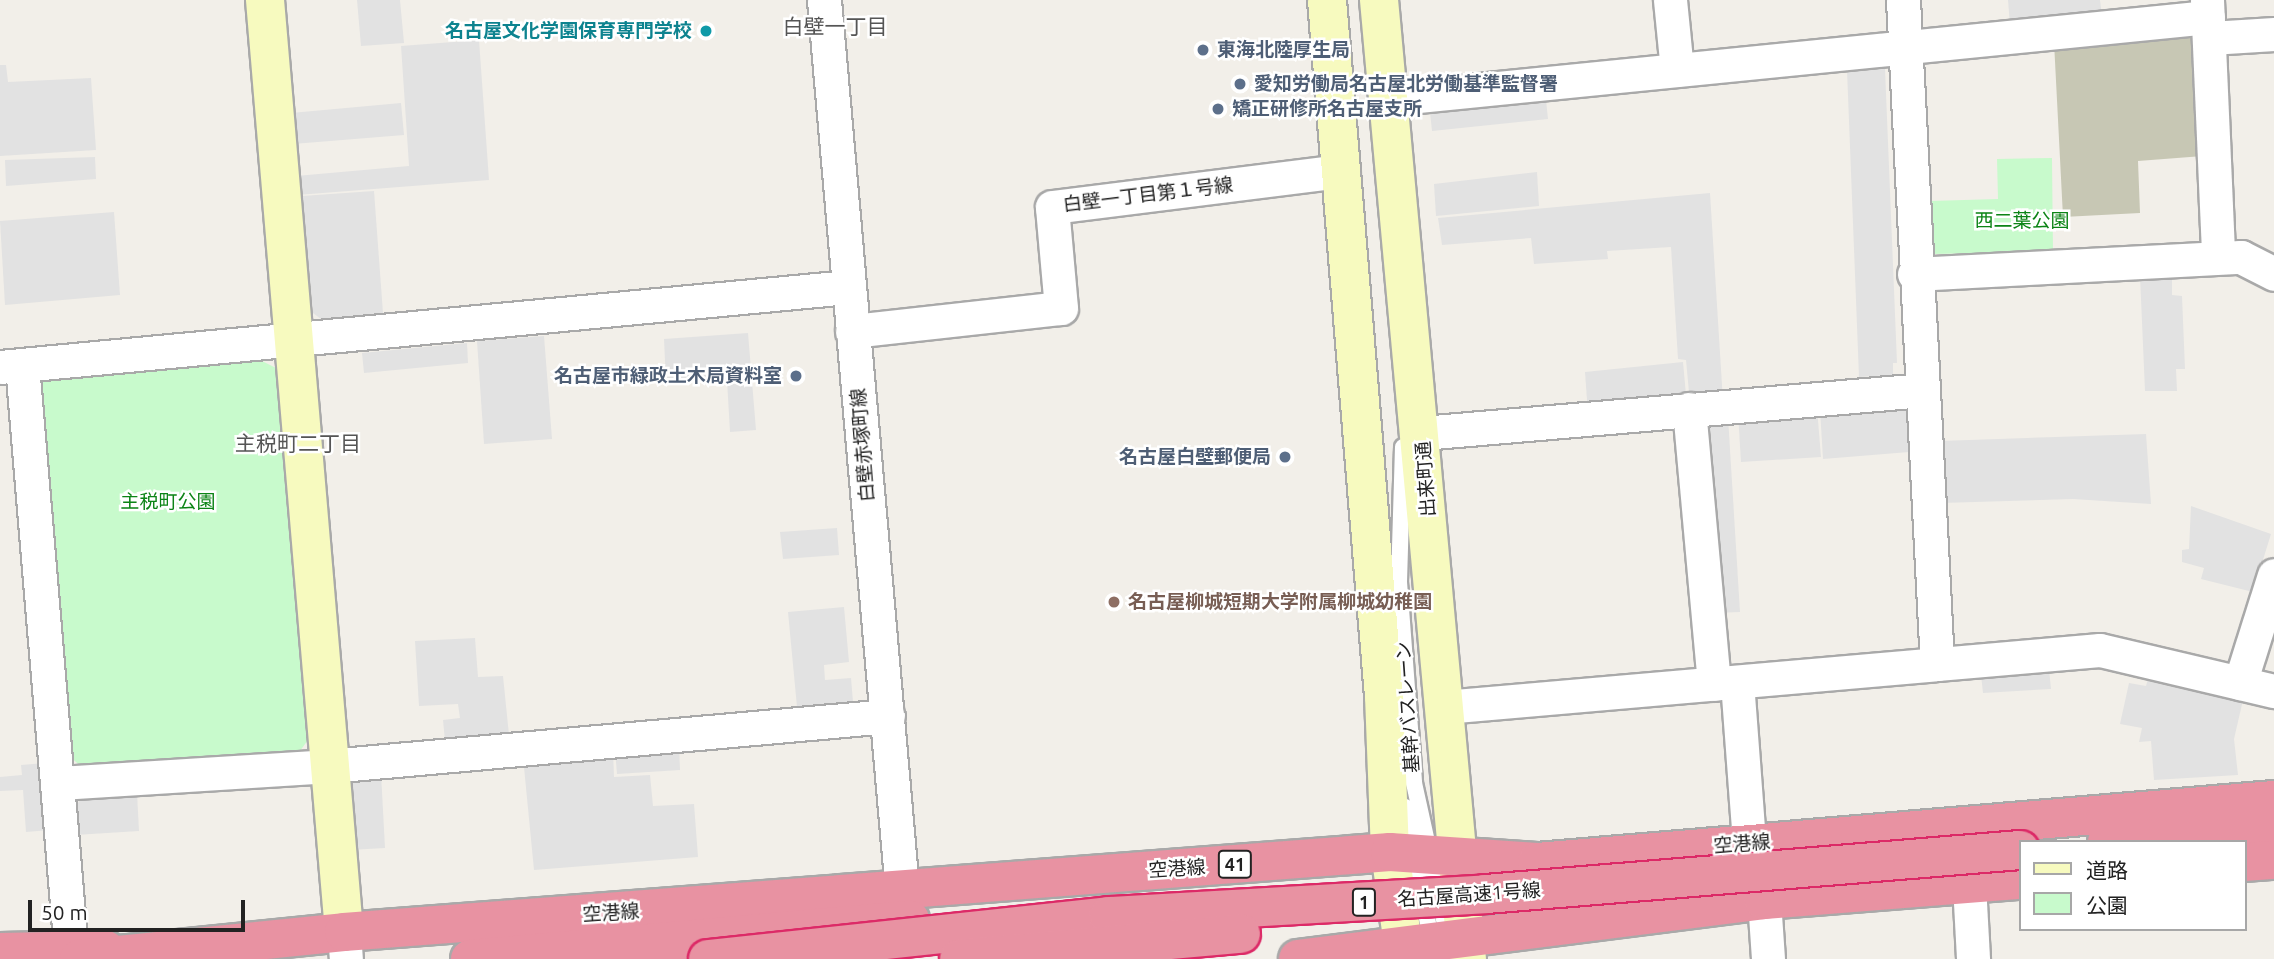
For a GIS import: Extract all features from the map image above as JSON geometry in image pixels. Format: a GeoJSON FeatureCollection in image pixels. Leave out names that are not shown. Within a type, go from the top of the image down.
{"type":"FeatureCollection","features":[{"type":"Feature","properties":{"kind":"highway","name":"空港線"},"geometry":{"type":"LineString","coordinates":[[75,955],[196,947],[345,946],[902,890],[1423,856],[1537,862],[2274,800]]}},
{"type":"Feature","properties":{"kind":"highway"},"geometry":{"type":"LineString","coordinates":[[2129,840],[2274,827]]}},
{"type":"Feature","properties":{"kind":"highway"},"geometry":{"type":"LineString","coordinates":[[2246,848],[2274,845]]}},
{"type":"Feature","properties":{"kind":"highway","name":"名古屋高速1号線"},"geometry":{"type":"LineString","coordinates":[[708,959],[1109,916],[1486,894],[2018,850]]}},
{"type":"Feature","properties":{"kind":"highway"},"geometry":{"type":"LineString","coordinates":[[2246,862],[2274,860]]}},
{"type":"Feature","properties":{"kind":"highway","name":"名古屋高速1号線"},"geometry":{"type":"LineString","coordinates":[[959,959],[2018,866]]}},
{"type":"Feature","properties":{"kind":"highway"},"geometry":{"type":"LineString","coordinates":[[1298,959],[1439,951],[1764,900],[2018,880]]}},
{"type":"Feature","properties":{"kind":"highway"},"geometry":{"type":"LineString","coordinates":[[470,959],[862,923],[1087,909],[1109,916]]}},
{"type":"Feature","properties":{"kind":"highway","name":"41"},"geometry":{"type":"LineString","coordinates":[[0,951],[75,955]]}},
{"type":"Feature","properties":{"kind":"main road"},"geometry":{"type":"LineString","coordinates":[[265,0],[345,946]]}},
{"type":"Feature","properties":{"kind":"main road","name":"出来町通"},"geometry":{"type":"LineString","coordinates":[[1327,0],[1384,696],[1423,856],[1439,951]]}},
{"type":"Feature","properties":{"kind":"main road","name":"出来町通"},"geometry":{"type":"LineString","coordinates":[[1379,0],[1408,326],[1422,432],[1444,707],[1423,856],[1439,951]]}},
{"type":"Feature","properties":{"kind":"street","name":"白壁赤塚町線"},"geometry":{"type":"LineString","coordinates":[[824,0],[902,890]]}},
{"type":"Feature","properties":{"kind":"street"},"geometry":{"type":"LineString","coordinates":[[1670,0],[1677,71]]}},
{"type":"Feature","properties":{"kind":"street"},"geometry":{"type":"LineString","coordinates":[[1903,0],[1919,390],[1937,664]]}},
{"type":"Feature","properties":{"kind":"street"},"geometry":{"type":"LineString","coordinates":[[1388,99],[2208,18],[2274,34]]}},
{"type":"Feature","properties":{"kind":"street"},"geometry":{"type":"LineString","coordinates":[[2208,18],[2218,257]]}},
{"type":"Feature","properties":{"kind":"street","name":"白壁一丁目第１号線"},"geometry":{"type":"LineString","coordinates":[[852,331],[1061,308],[1052,207],[1343,171]]}},
{"type":"Feature","properties":{"kind":"street"},"geometry":{"type":"LineString","coordinates":[[1914,274],[2218,257],[2241,257],[2274,274]]}},
{"type":"Feature","properties":{"kind":"street"},"geometry":{"type":"LineString","coordinates":[[75,955],[60,783],[11,366],[848,287]]}},
{"type":"Feature","properties":{"kind":"street"},"geometry":{"type":"LineString","coordinates":[[1422,432],[1919,390]]}},
{"type":"Feature","properties":{"kind":"street"},"geometry":{"type":"LineString","coordinates":[[1689,409],[1749,843]]}},
{"type":"Feature","properties":{"kind":"street"},"geometry":{"type":"LineString","coordinates":[[2240,683],[2274,575]]}},
{"type":"Feature","properties":{"kind":"street"},"geometry":{"type":"LineString","coordinates":[[1444,707],[2100,650],[2274,691]]}},
{"type":"Feature","properties":{"kind":"street"},"geometry":{"type":"LineString","coordinates":[[60,783],[329,766],[888,716]]}},
{"type":"Feature","properties":{"kind":"street"},"geometry":{"type":"LineString","coordinates":[[1969,884],[1973,959]]}},
{"type":"Feature","properties":{"kind":"street"},"geometry":{"type":"LineString","coordinates":[[1764,900],[1768,959]]}},
{"type":"Feature","properties":{"kind":"lane","name":"基幹バスレーン"},"geometry":{"type":"LineString","coordinates":[[1408,326],[1399,582],[1414,783],[1423,856]]}},
{"type":"Feature","properties":{"kind":"shaded area"},"geometry":{"type":"Polygon","coordinates":[[[357,0],[400,0],[404,43],[361,46],[357,0]]]}},
{"type":"Feature","properties":{"kind":"shaded area"},"geometry":{"type":"Polygon","coordinates":[[[2008,0],[2100,0],[2102,17],[2010,25],[2008,0]]]}},
{"type":"Feature","properties":{"kind":"shaded area"},"geometry":{"type":"Polygon","coordinates":[[[2195,26],[2203,156],[2138,161],[2140,213],[2063,217],[2054,42],[2195,26]]]}},
{"type":"Feature","properties":{"kind":"shaded area"},"geometry":{"type":"Polygon","coordinates":[[[479,40],[489,180],[297,195],[296,176],[409,166],[401,46],[479,40]]]}},
{"type":"Feature","properties":{"kind":"shaded area"},"geometry":{"type":"Polygon","coordinates":[[[0,65],[6,65],[8,82],[91,78],[96,150],[0,156],[0,65]]]}},
{"type":"Feature","properties":{"kind":"shaded area"},"geometry":{"type":"Polygon","coordinates":[[[1885,69],[1897,363],[1893,363],[1893,375],[1859,377],[1847,70],[1885,69]]]}},
{"type":"Feature","properties":{"kind":"shaded area"},"geometry":{"type":"Polygon","coordinates":[[[1546,100],[1548,119],[1432,131],[1430,112],[1546,100]]]}},
{"type":"Feature","properties":{"kind":"shaded area"},"geometry":{"type":"Polygon","coordinates":[[[401,103],[404,135],[293,144],[291,113],[401,103]]]}},
{"type":"Feature","properties":{"kind":"shaded area"},"geometry":{"type":"Polygon","coordinates":[[[95,157],[96,179],[6,186],[5,160],[95,157]]]}},
{"type":"Feature","properties":{"kind":"shaded area"},"geometry":{"type":"Polygon","coordinates":[[[1537,172],[1539,206],[1436,216],[1434,184],[1537,172]]]}},
{"type":"Feature","properties":{"kind":"shaded area"},"geometry":{"type":"Polygon","coordinates":[[[374,191],[383,313],[321,319],[313,313],[302,196],[374,191]]]}},
{"type":"Feature","properties":{"kind":"shaded area"},"geometry":{"type":"Polygon","coordinates":[[[1710,193],[1723,401],[1690,403],[1686,360],[1678,359],[1671,247],[1607,251],[1608,259],[1534,264],[1531,238],[1442,245],[1438,218],[1710,193]]]}},
{"type":"Feature","properties":{"kind":"shaded area"},"geometry":{"type":"Polygon","coordinates":[[[114,212],[120,295],[5,305],[0,221],[114,212]]]}},
{"type":"Feature","properties":{"kind":"shaded area"},"geometry":{"type":"Polygon","coordinates":[[[2140,276],[2172,276],[2172,295],[2182,296],[2185,369],[2176,369],[2177,391],[2145,391],[2140,276]]]}},
{"type":"Feature","properties":{"kind":"shaded area"},"geometry":{"type":"Polygon","coordinates":[[[748,333],[756,430],[730,432],[727,380],[666,384],[664,339],[748,333]]]}},
{"type":"Feature","properties":{"kind":"shaded area"},"geometry":{"type":"Polygon","coordinates":[[[544,336],[552,439],[484,444],[477,341],[544,336]]]}},
{"type":"Feature","properties":{"kind":"shaded area"},"geometry":{"type":"Polygon","coordinates":[[[467,343],[468,363],[364,373],[362,353],[467,343]]]}},
{"type":"Feature","properties":{"kind":"shaded area"},"geometry":{"type":"Polygon","coordinates":[[[1683,362],[1687,406],[1588,414],[1585,372],[1683,362]]]}},
{"type":"Feature","properties":{"kind":"shaded area"},"geometry":{"type":"Polygon","coordinates":[[[1817,408],[1821,457],[1741,462],[1738,413],[1817,408]]]}},
{"type":"Feature","properties":{"kind":"shaded area"},"geometry":{"type":"Polygon","coordinates":[[[1906,408],[1909,452],[1823,459],[1820,409],[1906,408]]]}},
{"type":"Feature","properties":{"kind":"shaded area"},"geometry":{"type":"Polygon","coordinates":[[[1728,417],[1740,612],[1715,613],[1704,419],[1728,417]]]}},
{"type":"Feature","properties":{"kind":"shaded area"},"geometry":{"type":"Polygon","coordinates":[[[2146,434],[2151,504],[2073,499],[1941,503],[1940,441],[2146,434]]]}},
{"type":"Feature","properties":{"kind":"shaded area"},"geometry":{"type":"Polygon","coordinates":[[[2191,506],[2271,534],[2253,592],[2201,579],[2204,568],[2182,562],[2182,550],[2189,549],[2191,506]]]}},
{"type":"Feature","properties":{"kind":"shaded area"},"geometry":{"type":"Polygon","coordinates":[[[837,528],[839,555],[783,559],[780,532],[837,528]]]}},
{"type":"Feature","properties":{"kind":"shaded area"},"geometry":{"type":"Polygon","coordinates":[[[844,607],[849,662],[824,665],[825,680],[851,678],[853,702],[797,707],[788,612],[844,607]]]}},
{"type":"Feature","properties":{"kind":"shaded area"},"geometry":{"type":"Polygon","coordinates":[[[475,638],[478,677],[503,676],[509,735],[445,741],[443,720],[460,718],[458,704],[419,706],[415,641],[475,638]]]}},
{"type":"Feature","properties":{"kind":"shaded area"},"geometry":{"type":"Polygon","coordinates":[[[2049,669],[2051,689],[1983,693],[1981,675],[2049,669]]]}},
{"type":"Feature","properties":{"kind":"shaded area"},"geometry":{"type":"Polygon","coordinates":[[[2149,675],[2243,700],[2234,739],[2238,775],[2154,780],[2151,741],[2139,742],[2142,728],[2120,724],[2129,683],[2146,686],[2149,675]]]}},
{"type":"Feature","properties":{"kind":"shaded area"},"geometry":{"type":"Polygon","coordinates":[[[679,745],[680,770],[617,774],[615,750],[679,745]]]}},
{"type":"Feature","properties":{"kind":"shaded area"},"geometry":{"type":"Polygon","coordinates":[[[613,750],[614,777],[650,775],[653,806],[694,804],[698,857],[534,870],[523,757],[613,750]]]}},
{"type":"Feature","properties":{"kind":"shaded area"},"geometry":{"type":"Polygon","coordinates":[[[45,763],[50,830],[26,832],[23,790],[0,791],[0,777],[22,775],[21,765],[45,763]]]}},
{"type":"Feature","properties":{"kind":"shaded area"},"geometry":{"type":"Polygon","coordinates":[[[381,773],[385,848],[350,850],[347,787],[355,774],[381,773]]]}},
{"type":"Feature","properties":{"kind":"shaded area"},"geometry":{"type":"Polygon","coordinates":[[[137,793],[139,831],[75,835],[73,810],[80,800],[137,793]]]}},
{"type":"Feature","properties":{"kind":"green space","name":"西二葉公園"},"geometry":{"type":"Polygon","coordinates":[[[2052,158],[2053,252],[1931,254],[1930,201],[1998,199],[1997,159],[2052,158]]]}},
{"type":"Feature","properties":{"kind":"green space","name":"主税町公園"},"geometry":{"type":"Polygon","coordinates":[[[260,360],[278,369],[308,740],[297,755],[83,768],[69,756],[37,391],[44,375],[260,360]]]}},
{"type":"Feature","properties":{"kind":"place","name":"名古屋文化学園保育専門学校"},"geometry":{"type":"Point","coordinates":[706,31]}},
{"type":"Feature","properties":{"kind":"place","name":"東海北陸厚生局"},"geometry":{"type":"Point","coordinates":[1203,50]}},
{"type":"Feature","properties":{"kind":"place","name":"愛知労働局名古屋北労働基準監督署"},"geometry":{"type":"Point","coordinates":[1240,84]}},
{"type":"Feature","properties":{"kind":"place","name":"矯正研修所名古屋支所"},"geometry":{"type":"Point","coordinates":[1218,109]}},
{"type":"Feature","properties":{"kind":"place","name":"名古屋市緑政土木局資料室"},"geometry":{"type":"Point","coordinates":[796,376]}},
{"type":"Feature","properties":{"kind":"place","name":"名古屋白壁郵便局"},"geometry":{"type":"Point","coordinates":[1285,457]}},
{"type":"Feature","properties":{"kind":"place","name":"名古屋柳城短期大学附属柳城幼稚園"},"geometry":{"type":"Point","coordinates":[1114,602]}},
{"type":"Feature","properties":{"kind":"district","name":"白壁一丁目"},"geometry":{"type":"Point","coordinates":[835,26]}},
{"type":"Feature","properties":{"kind":"district","name":"主税町二丁目"},"geometry":{"type":"Point","coordinates":[298,443]}}]}
